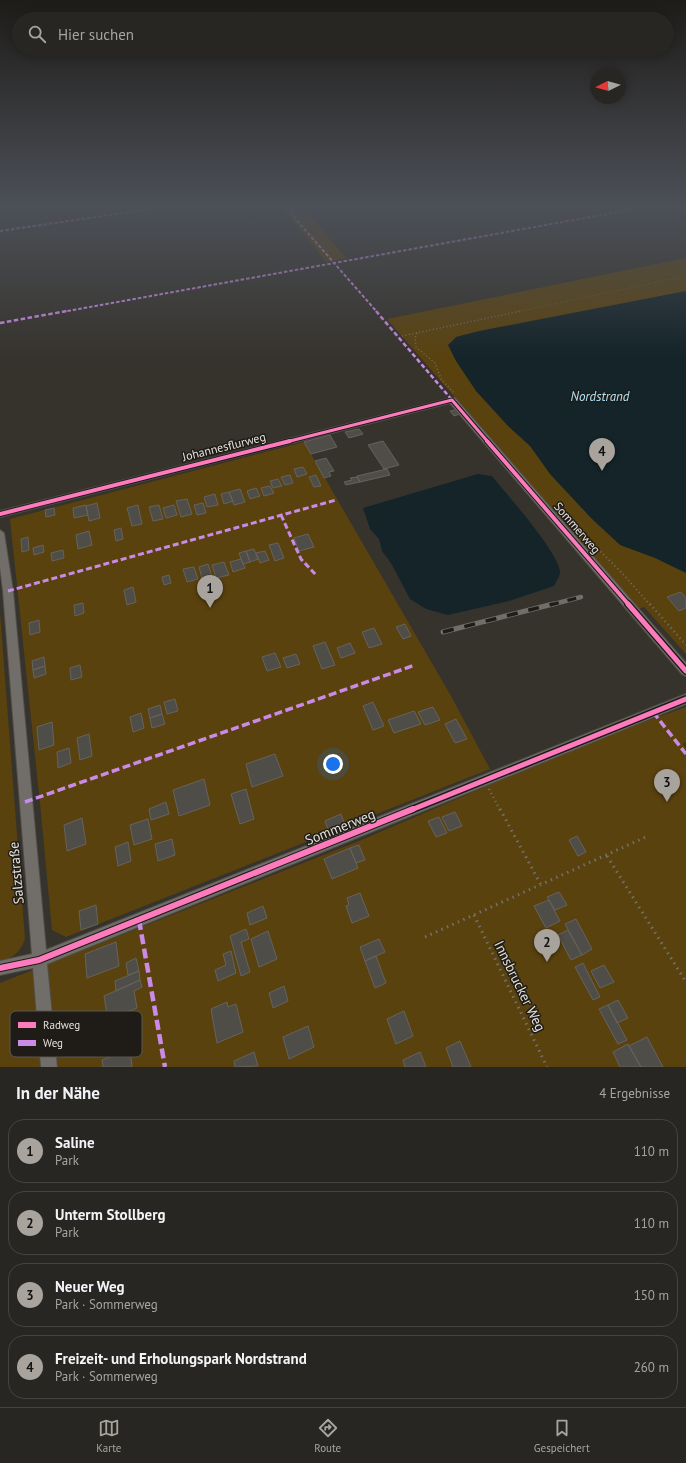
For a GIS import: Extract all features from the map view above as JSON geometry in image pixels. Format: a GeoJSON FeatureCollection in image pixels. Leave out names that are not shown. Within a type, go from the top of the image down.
{"type":"FeatureCollection","features":[{"type":"Feature","properties":{"kind":"street","name":"Johannesflurweg"},"geometry":{"type":"LineString","coordinates":[[0,514],[453,397]]}},
{"type":"Feature","properties":{"kind":"street","name":"Sommerweg"},"geometry":{"type":"LineString","coordinates":[[453,397],[686,670]]}},
{"type":"Feature","properties":{"kind":"street","name":"Salzstraße"},"geometry":{"type":"LineString","coordinates":[[0,533],[8,591],[44,1011]]}},
{"type":"Feature","properties":{"kind":"street","name":"Sommerweg"},"geometry":{"type":"LineString","coordinates":[[0,968],[39,960],[686,700]]}},
{"type":"Feature","properties":{"kind":"street","name":"Salzstraße"},"geometry":{"type":"LineString","coordinates":[[48,1057],[49,1067]]}},
{"type":"Feature","properties":{"kind":"path"},"geometry":{"type":"LineString","coordinates":[[402,336],[686,276]]}},
{"type":"Feature","properties":{"kind":"path"},"geometry":{"type":"LineString","coordinates":[[417,333],[414,342],[417,348],[435,362],[440,377],[453,397]]}},
{"type":"Feature","properties":{"kind":"path"},"geometry":{"type":"LineString","coordinates":[[572,522],[623,574],[686,645]]}},
{"type":"Feature","properties":{"kind":"path"},"geometry":{"type":"LineString","coordinates":[[484,781],[541,885]]}},
{"type":"Feature","properties":{"kind":"path"},"geometry":{"type":"LineString","coordinates":[[425,938],[648,836]]}},
{"type":"Feature","properties":{"kind":"path"},"geometry":{"type":"LineString","coordinates":[[606,855],[686,982]]}},
{"type":"Feature","properties":{"kind":"shaded area"},"geometry":{"type":"Polygon","coordinates":[[[323,258],[346,258],[326,262],[323,258]]]}},
{"type":"Feature","properties":{"kind":"shaded area","name":"Nordstrand"},"geometry":{"type":"Polygon","coordinates":[[[686,258],[686,654],[644,607],[638,609],[387,319],[686,258]]]}},
{"type":"Feature","properties":{"kind":"shaded area"},"geometry":{"type":"Polygon","coordinates":[[[304,442],[451,696],[490,769],[66,937],[52,930],[10,519],[304,442]]]}},
{"type":"Feature","properties":{"kind":"shaded area"},"geometry":{"type":"Polygon","coordinates":[[[0,613],[25,939],[16,954],[0,961],[0,613]]]}},
{"type":"Feature","properties":{"kind":"shaded area"},"geometry":{"type":"Polygon","coordinates":[[[686,707],[686,742],[683,744],[686,748],[686,1067],[0,1067],[0,983],[359,841],[602,737],[686,707]]]}},
{"type":"Feature","properties":{"kind":"water","name":"Nordstrand"},"geometry":{"type":"Polygon","coordinates":[[[686,291],[686,573],[655,558],[620,545],[591,518],[550,474],[530,446],[508,426],[476,391],[456,361],[448,345],[456,337],[479,331],[686,291]]]}},
{"type":"Feature","properties":{"kind":"water"},"geometry":{"type":"Polygon","coordinates":[[[478,474],[492,476],[531,523],[551,551],[560,572],[559,575],[554,586],[509,601],[448,615],[426,609],[410,599],[391,563],[382,551],[379,539],[370,529],[363,508],[478,474]]]}},
{"type":"Feature","properties":{"kind":"building"},"geometry":{"type":"Polygon","coordinates":[[[456,410],[460,414],[454,416],[450,411],[456,410]]]}},
{"type":"Feature","properties":{"kind":"building"},"geometry":{"type":"Polygon","coordinates":[[[359,429],[363,434],[349,438],[345,432],[359,429]]]}},
{"type":"Feature","properties":{"kind":"building"},"geometry":{"type":"Polygon","coordinates":[[[330,435],[337,447],[311,454],[304,442],[330,435]]]}},
{"type":"Feature","properties":{"kind":"building"},"geometry":{"type":"Polygon","coordinates":[[[383,441],[399,465],[384,469],[368,445],[383,441]]]}},
{"type":"Feature","properties":{"kind":"building"},"geometry":{"type":"Polygon","coordinates":[[[326,458],[334,471],[329,472],[331,476],[324,478],[315,461],[326,458]]]}},
{"type":"Feature","properties":{"kind":"building"},"geometry":{"type":"Polygon","coordinates":[[[303,467],[307,474],[297,477],[294,469],[303,467]]]}},
{"type":"Feature","properties":{"kind":"building"},"geometry":{"type":"Polygon","coordinates":[[[387,469],[390,475],[360,482],[357,476],[387,469]]]}},
{"type":"Feature","properties":{"kind":"building"},"geometry":{"type":"Polygon","coordinates":[[[290,475],[293,483],[285,485],[281,477],[290,475]]]}},
{"type":"Feature","properties":{"kind":"building"},"geometry":{"type":"Polygon","coordinates":[[[316,475],[321,486],[314,487],[309,477],[316,475]]]}},
{"type":"Feature","properties":{"kind":"building"},"geometry":{"type":"Polygon","coordinates":[[[357,477],[360,482],[346,485],[344,482],[352,480],[350,478],[357,477]]]}},
{"type":"Feature","properties":{"kind":"building"},"geometry":{"type":"Polygon","coordinates":[[[278,479],[282,486],[273,488],[270,481],[278,479]]]}},
{"type":"Feature","properties":{"kind":"building"},"geometry":{"type":"Polygon","coordinates":[[[270,486],[274,493],[264,496],[261,488],[270,486]]]}},
{"type":"Feature","properties":{"kind":"building"},"geometry":{"type":"Polygon","coordinates":[[[256,488],[260,496],[250,499],[247,491],[256,488]]]}},
{"type":"Feature","properties":{"kind":"building"},"geometry":{"type":"Polygon","coordinates":[[[240,489],[245,502],[234,505],[229,492],[240,489]]]}},
{"type":"Feature","properties":{"kind":"building"},"geometry":{"type":"Polygon","coordinates":[[[229,492],[233,501],[224,504],[221,494],[229,492]]]}},
{"type":"Feature","properties":{"kind":"building"},"geometry":{"type":"Polygon","coordinates":[[[215,494],[218,505],[207,507],[204,497],[215,494]]]}},
{"type":"Feature","properties":{"kind":"building"},"geometry":{"type":"Polygon","coordinates":[[[187,499],[192,514],[181,517],[176,501],[187,499]]]}},
{"type":"Feature","properties":{"kind":"building"},"geometry":{"type":"Polygon","coordinates":[[[97,503],[100,518],[89,521],[86,506],[97,503]]]}},
{"type":"Feature","properties":{"kind":"building"},"geometry":{"type":"Polygon","coordinates":[[[203,503],[206,513],[197,515],[194,505],[203,503]]]}},
{"type":"Feature","properties":{"kind":"building"},"geometry":{"type":"Polygon","coordinates":[[[86,505],[88,515],[74,518],[73,508],[86,505]]]}},
{"type":"Feature","properties":{"kind":"building"},"geometry":{"type":"Polygon","coordinates":[[[138,505],[142,524],[132,526],[127,508],[138,505]]]}},
{"type":"Feature","properties":{"kind":"building"},"geometry":{"type":"Polygon","coordinates":[[[159,505],[163,519],[153,521],[149,507],[159,505]]]}},
{"type":"Feature","properties":{"kind":"building"},"geometry":{"type":"Polygon","coordinates":[[[174,505],[177,515],[166,518],[163,508],[174,505]]]}},
{"type":"Feature","properties":{"kind":"building"},"geometry":{"type":"Polygon","coordinates":[[[54,508],[55,515],[46,517],[45,510],[54,508]]]}},
{"type":"Feature","properties":{"kind":"building"},"geometry":{"type":"Polygon","coordinates":[[[121,528],[123,539],[116,541],[114,530],[121,528]]]}},
{"type":"Feature","properties":{"kind":"building"},"geometry":{"type":"Polygon","coordinates":[[[89,531],[92,545],[78,549],[76,535],[89,531]]]}},
{"type":"Feature","properties":{"kind":"building"},"geometry":{"type":"Polygon","coordinates":[[[308,534],[314,547],[299,551],[294,538],[308,534]]]}},
{"type":"Feature","properties":{"kind":"building"},"geometry":{"type":"Polygon","coordinates":[[[28,537],[29,550],[22,552],[21,539],[28,537]]]}},
{"type":"Feature","properties":{"kind":"building"},"geometry":{"type":"Polygon","coordinates":[[[278,543],[284,558],[275,561],[269,545],[278,543]]]}},
{"type":"Feature","properties":{"kind":"building"},"geometry":{"type":"Polygon","coordinates":[[[43,545],[44,552],[34,555],[33,548],[43,545]]]}},
{"type":"Feature","properties":{"kind":"building"},"geometry":{"type":"Polygon","coordinates":[[[254,549],[258,559],[250,562],[246,551],[254,549]]]}},
{"type":"Feature","properties":{"kind":"building"},"geometry":{"type":"Polygon","coordinates":[[[63,550],[64,558],[52,561],[51,553],[63,550]]]}},
{"type":"Feature","properties":{"kind":"building"},"geometry":{"type":"Polygon","coordinates":[[[246,551],[250,562],[243,564],[239,553],[246,551]]]}},
{"type":"Feature","properties":{"kind":"building"},"geometry":{"type":"Polygon","coordinates":[[[265,551],[269,560],[260,563],[256,553],[265,551]]]}},
{"type":"Feature","properties":{"kind":"building"},"geometry":{"type":"Polygon","coordinates":[[[241,559],[245,568],[233,572],[230,562],[241,559]]]}},
{"type":"Feature","properties":{"kind":"building"},"geometry":{"type":"Polygon","coordinates":[[[224,562],[229,575],[216,578],[212,565],[224,562]]]}},
{"type":"Feature","properties":{"kind":"building"},"geometry":{"type":"Polygon","coordinates":[[[208,564],[213,579],[203,582],[199,567],[208,564]]]}},
{"type":"Feature","properties":{"kind":"building"},"geometry":{"type":"Polygon","coordinates":[[[194,567],[198,579],[187,582],[183,569],[194,567]]]}},
{"type":"Feature","properties":{"kind":"building"},"geometry":{"type":"Polygon","coordinates":[[[169,575],[171,583],[164,585],[162,577],[169,575]]]}},
{"type":"Feature","properties":{"kind":"building"},"geometry":{"type":"Polygon","coordinates":[[[133,587],[136,602],[127,605],[124,590],[133,587]]]}},
{"type":"Feature","properties":{"kind":"building"},"geometry":{"type":"Polygon","coordinates":[[[681,592],[686,598],[686,608],[679,611],[667,597],[681,592]]]}},
{"type":"Feature","properties":{"kind":"building"},"geometry":{"type":"Polygon","coordinates":[[[83,603],[84,613],[75,616],[74,605],[83,603]]]}},
{"type":"Feature","properties":{"kind":"building"},"geometry":{"type":"Polygon","coordinates":[[[39,620],[40,632],[30,635],[29,623],[39,620]]]}},
{"type":"Feature","properties":{"kind":"building"},"geometry":{"type":"Polygon","coordinates":[[[405,624],[411,636],[403,639],[396,627],[405,624]]]}},
{"type":"Feature","properties":{"kind":"building"},"geometry":{"type":"Polygon","coordinates":[[[374,628],[382,644],[369,648],[362,632],[374,628]]]}},
{"type":"Feature","properties":{"kind":"building"},"geometry":{"type":"Polygon","coordinates":[[[325,642],[335,665],[322,669],[313,646],[325,642]]]}},
{"type":"Feature","properties":{"kind":"building"},"geometry":{"type":"Polygon","coordinates":[[[350,643],[355,653],[341,658],[337,648],[350,643]]]}},
{"type":"Feature","properties":{"kind":"building"},"geometry":{"type":"Polygon","coordinates":[[[275,653],[281,667],[267,671],[262,657],[275,653]]]}},
{"type":"Feature","properties":{"kind":"building"},"geometry":{"type":"Polygon","coordinates":[[[296,654],[300,664],[287,668],[283,658],[296,654]]]}},
{"type":"Feature","properties":{"kind":"building"},"geometry":{"type":"Polygon","coordinates":[[[44,657],[45,666],[33,670],[32,661],[44,657]]]}},
{"type":"Feature","properties":{"kind":"building"},"geometry":{"type":"Polygon","coordinates":[[[80,665],[82,677],[71,680],[70,668],[80,665]]]}},
{"type":"Feature","properties":{"kind":"building"},"geometry":{"type":"Polygon","coordinates":[[[45,666],[46,674],[34,678],[33,670],[45,666]]]}},
{"type":"Feature","properties":{"kind":"building"},"geometry":{"type":"Polygon","coordinates":[[[175,699],[178,711],[167,714],[164,702],[175,699]]]}},
{"type":"Feature","properties":{"kind":"building"},"geometry":{"type":"Polygon","coordinates":[[[373,702],[384,726],[373,730],[363,706],[373,702]]]}},
{"type":"Feature","properties":{"kind":"building"},"geometry":{"type":"Polygon","coordinates":[[[160,705],[162,714],[150,718],[148,709],[160,705]]]}},
{"type":"Feature","properties":{"kind":"building"},"geometry":{"type":"Polygon","coordinates":[[[433,707],[440,720],[425,725],[418,712],[433,707]]]}},
{"type":"Feature","properties":{"kind":"building"},"geometry":{"type":"Polygon","coordinates":[[[414,711],[421,724],[394,733],[388,720],[414,711]]]}},
{"type":"Feature","properties":{"kind":"building"},"geometry":{"type":"Polygon","coordinates":[[[141,713],[144,728],[133,732],[130,717],[141,713]]]}},
{"type":"Feature","properties":{"kind":"building"},"geometry":{"type":"Polygon","coordinates":[[[162,714],[165,724],[152,728],[150,718],[162,714]]]}},
{"type":"Feature","properties":{"kind":"building"},"geometry":{"type":"Polygon","coordinates":[[[456,719],[467,739],[455,743],[445,724],[456,719]]]}},
{"type":"Feature","properties":{"kind":"building"},"geometry":{"type":"Polygon","coordinates":[[[52,722],[54,745],[39,750],[37,727],[52,722]]]}},
{"type":"Feature","properties":{"kind":"building"},"geometry":{"type":"Polygon","coordinates":[[[89,734],[92,756],[80,760],[77,738],[89,734]]]}},
{"type":"Feature","properties":{"kind":"building"},"geometry":{"type":"Polygon","coordinates":[[[69,748],[71,763],[58,768],[57,752],[69,748]]]}},
{"type":"Feature","properties":{"kind":"building"},"geometry":{"type":"Polygon","coordinates":[[[275,754],[283,776],[252,787],[246,764],[275,754]]]}},
{"type":"Feature","properties":{"kind":"building"},"geometry":{"type":"Polygon","coordinates":[[[204,779],[210,805],[179,816],[173,790],[204,779]]]}},
{"type":"Feature","properties":{"kind":"building"},"geometry":{"type":"Polygon","coordinates":[[[246,789],[254,819],[240,824],[231,794],[246,789]]]}},
{"type":"Feature","properties":{"kind":"building"},"geometry":{"type":"Polygon","coordinates":[[[166,802],[169,814],[151,820],[149,809],[166,802]]]}},
{"type":"Feature","properties":{"kind":"building"},"geometry":{"type":"Polygon","coordinates":[[[455,812],[462,826],[449,831],[442,817],[455,812]]]}},
{"type":"Feature","properties":{"kind":"building"},"geometry":{"type":"Polygon","coordinates":[[[341,814],[345,825],[329,832],[325,821],[341,814]]]}},
{"type":"Feature","properties":{"kind":"building"},"geometry":{"type":"Polygon","coordinates":[[[439,817],[447,833],[436,837],[428,821],[439,817]]]}},
{"type":"Feature","properties":{"kind":"building"},"geometry":{"type":"Polygon","coordinates":[[[82,818],[86,844],[67,851],[64,825],[82,818]]]}},
{"type":"Feature","properties":{"kind":"building"},"geometry":{"type":"Polygon","coordinates":[[[148,819],[152,839],[134,845],[130,825],[148,819]]]}},
{"type":"Feature","properties":{"kind":"building"},"geometry":{"type":"Polygon","coordinates":[[[577,836],[586,852],[578,856],[569,840],[577,836]]]}},
{"type":"Feature","properties":{"kind":"building"},"geometry":{"type":"Polygon","coordinates":[[[172,839],[175,855],[158,861],[155,844],[172,839]]]}},
{"type":"Feature","properties":{"kind":"building"},"geometry":{"type":"Polygon","coordinates":[[[128,842],[131,861],[118,866],[115,847],[128,842]]]}},
{"type":"Feature","properties":{"kind":"building"},"geometry":{"type":"Polygon","coordinates":[[[359,845],[365,860],[356,863],[350,848],[359,845]]]}},
{"type":"Feature","properties":{"kind":"building"},"geometry":{"type":"Polygon","coordinates":[[[350,848],[358,868],[332,879],[324,859],[350,848]]]}},
{"type":"Feature","properties":{"kind":"building"},"geometry":{"type":"Polygon","coordinates":[[[559,892],[567,905],[555,910],[547,897],[559,892]]]}},
{"type":"Feature","properties":{"kind":"building"},"geometry":{"type":"Polygon","coordinates":[[[360,893],[369,916],[352,923],[346,906],[349,905],[347,898],[360,893]]]}},
{"type":"Feature","properties":{"kind":"building"},"geometry":{"type":"Polygon","coordinates":[[[549,900],[560,921],[546,928],[534,906],[549,900]]]}},
{"type":"Feature","properties":{"kind":"building"},"geometry":{"type":"Polygon","coordinates":[[[96,905],[98,924],[81,930],[79,911],[96,905]]]}},
{"type":"Feature","properties":{"kind":"building"},"geometry":{"type":"Polygon","coordinates":[[[263,906],[267,918],[250,925],[247,913],[263,906]]]}},
{"type":"Feature","properties":{"kind":"building"},"geometry":{"type":"Polygon","coordinates":[[[576,919],[592,949],[582,955],[565,924],[576,919]]]}},
{"type":"Feature","properties":{"kind":"building"},"geometry":{"type":"Polygon","coordinates":[[[246,929],[249,939],[241,942],[250,972],[241,976],[230,936],[246,929]]]}},
{"type":"Feature","properties":{"kind":"building"},"geometry":{"type":"Polygon","coordinates":[[[568,930],[582,955],[571,960],[558,935],[568,930]]]}},
{"type":"Feature","properties":{"kind":"building"},"geometry":{"type":"Polygon","coordinates":[[[268,931],[277,959],[259,967],[251,939],[268,931]]]}},
{"type":"Feature","properties":{"kind":"building"},"geometry":{"type":"Polygon","coordinates":[[[379,939],[385,952],[365,961],[360,947],[379,939]]]}},
{"type":"Feature","properties":{"kind":"building"},"geometry":{"type":"Polygon","coordinates":[[[116,942],[119,966],[87,978],[85,954],[116,942]]]}},
{"type":"Feature","properties":{"kind":"building"},"geometry":{"type":"Polygon","coordinates":[[[231,951],[236,973],[218,981],[215,970],[226,965],[223,954],[231,951]]]}},
{"type":"Feature","properties":{"kind":"building"},"geometry":{"type":"Polygon","coordinates":[[[376,956],[386,983],[375,988],[365,961],[376,956]]]}},
{"type":"Feature","properties":{"kind":"building"},"geometry":{"type":"Polygon","coordinates":[[[136,958],[139,971],[128,975],[126,963],[136,958]]]}},
{"type":"Feature","properties":{"kind":"building"},"geometry":{"type":"Polygon","coordinates":[[[583,963],[600,997],[593,1000],[575,967],[583,963]]]}},
{"type":"Feature","properties":{"kind":"building"},"geometry":{"type":"Polygon","coordinates":[[[604,965],[614,982],[600,988],[591,971],[604,965]]]}},
{"type":"Feature","properties":{"kind":"building"},"geometry":{"type":"Polygon","coordinates":[[[139,971],[140,980],[116,991],[115,981],[139,971]]]}},
{"type":"Feature","properties":{"kind":"building"},"geometry":{"type":"Polygon","coordinates":[[[140,980],[142,987],[134,991],[137,1008],[129,1011],[106,1011],[104,996],[140,980]]]}},
{"type":"Feature","properties":{"kind":"building"},"geometry":{"type":"Polygon","coordinates":[[[284,986],[288,1001],[273,1008],[269,993],[284,986]]]}},
{"type":"Feature","properties":{"kind":"building"},"geometry":{"type":"Polygon","coordinates":[[[618,1000],[628,1018],[617,1023],[608,1005],[618,1000]]]}},
{"type":"Feature","properties":{"kind":"building"},"geometry":{"type":"Polygon","coordinates":[[[227,1002],[228,1007],[236,1004],[243,1032],[217,1043],[211,1009],[227,1002]]]}},
{"type":"Feature","properties":{"kind":"building"},"geometry":{"type":"Polygon","coordinates":[[[608,1005],[627,1040],[618,1044],[599,1009],[608,1005]]]}},
{"type":"Feature","properties":{"kind":"building"},"geometry":{"type":"Polygon","coordinates":[[[404,1011],[413,1036],[396,1044],[387,1019],[404,1011]]]}},
{"type":"Feature","properties":{"kind":"building"},"geometry":{"type":"Polygon","coordinates":[[[308,1026],[314,1047],[289,1059],[283,1037],[308,1026]]]}},
{"type":"Feature","properties":{"kind":"building"},"geometry":{"type":"Polygon","coordinates":[[[647,1037],[663,1067],[641,1067],[629,1046],[647,1037]]]}},
{"type":"Feature","properties":{"kind":"building"},"geometry":{"type":"Polygon","coordinates":[[[460,1041],[471,1067],[453,1067],[446,1048],[460,1041]]]}},
{"type":"Feature","properties":{"kind":"building"},"geometry":{"type":"Polygon","coordinates":[[[628,1044],[641,1067],[620,1067],[613,1052],[628,1044]]]}},
{"type":"Feature","properties":{"kind":"building"},"geometry":{"type":"Polygon","coordinates":[[[254,1052],[258,1066],[235,1067],[234,1061],[254,1052]]]}},
{"type":"Feature","properties":{"kind":"building"},"geometry":{"type":"Polygon","coordinates":[[[420,1052],[426,1067],[405,1067],[403,1060],[420,1052]]]}},
{"type":"Feature","properties":{"kind":"building"},"geometry":{"type":"Polygon","coordinates":[[[110,1057],[131,1057],[132,1067],[103,1067],[102,1060],[110,1057]]]}},
{"type":"Feature","properties":{"kind":"railway"},"geometry":{"type":"LineString","coordinates":[[550,605],[581,597]]}},
{"type":"Feature","properties":{"kind":"railway"},"geometry":{"type":"LineString","coordinates":[[443,632],[553,604]]}},
{"type":"Feature","properties":{"kind":"marked path"},"geometry":{"type":"LineString","coordinates":[[331,258],[452,400]]}},
{"type":"Feature","properties":{"kind":"marked path"},"geometry":{"type":"LineString","coordinates":[[0,323],[363,258]]}},
{"type":"Feature","properties":{"kind":"marked path"},"geometry":{"type":"LineString","coordinates":[[8,591],[336,500]]}},
{"type":"Feature","properties":{"kind":"marked path"},"geometry":{"type":"LineString","coordinates":[[281,515],[301,559],[316,575]]}},
{"type":"Feature","properties":{"kind":"marked path"},"geometry":{"type":"LineString","coordinates":[[25,802],[415,665]]}},
{"type":"Feature","properties":{"kind":"marked path"},"geometry":{"type":"LineString","coordinates":[[653,712],[686,754]]}},
{"type":"Feature","properties":{"kind":"marked path"},"geometry":{"type":"LineString","coordinates":[[139,920],[165,1067]]}},
{"type":"Feature","properties":{"kind":"cycle path"},"geometry":{"type":"LineString","coordinates":[[0,514],[452,400],[686,671]]}},
{"type":"Feature","properties":{"kind":"cycle path"},"geometry":{"type":"LineString","coordinates":[[0,968],[39,960],[686,699]]}},
{"type":"Feature","properties":{"kind":"place","name":"Freizeit- und Erholungspark Nordstrand"},"geometry":{"type":"Point","coordinates":[602,471]}},
{"type":"Feature","properties":{"kind":"place","name":"Saline"},"geometry":{"type":"Point","coordinates":[210,608]}},
{"type":"Feature","properties":{"kind":"place","name":"Neuer Weg"},"geometry":{"type":"Point","coordinates":[667,802]}},
{"type":"Feature","properties":{"kind":"place","name":"Unterm Stollberg"},"geometry":{"type":"Point","coordinates":[547,962]}}]}
